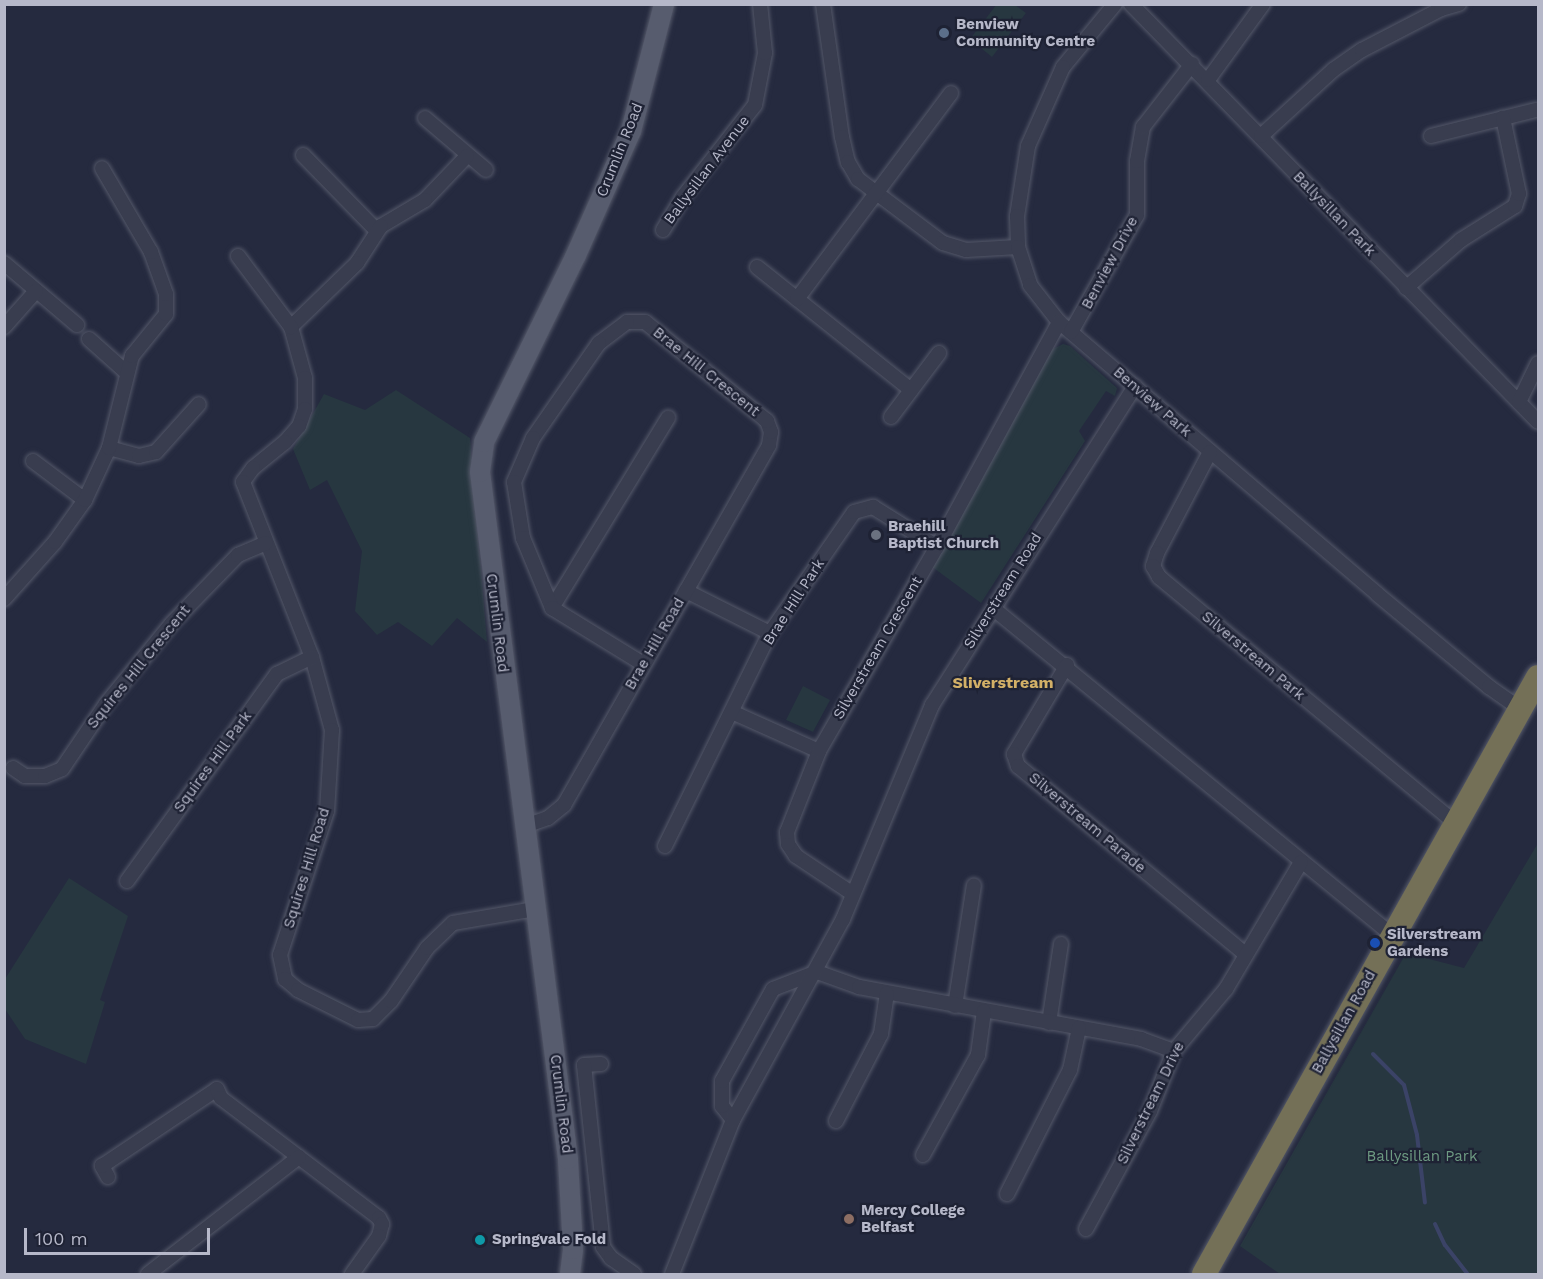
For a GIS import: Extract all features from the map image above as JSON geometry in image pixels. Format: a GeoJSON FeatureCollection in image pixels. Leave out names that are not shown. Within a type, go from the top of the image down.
{"type":"FeatureCollection","features":[{"type":"Feature","properties":{"kind":"highway","name":"Ballysillan Road"},"geometry":{"type":"LineString","coordinates":[[1204,1275],[1392,935],[1539,677]]}},
{"type":"Feature","properties":{"kind":"main road","name":"Crumlin Road"},"geometry":{"type":"LineString","coordinates":[[570,1275],[573,1249],[568,1159],[481,484],[484,442],[576,255],[631,131],[664,4]]}},
{"type":"Feature","properties":{"kind":"street","name":"Ballysillan Avenue"},"geometry":{"type":"LineString","coordinates":[[663,230],[682,198],[755,105],[765,53],[760,4]]}},
{"type":"Feature","properties":{"kind":"street"},"geometry":{"type":"LineString","coordinates":[[823,4],[845,149],[858,179],[943,243],[966,250],[1018,247]]}},
{"type":"Feature","properties":{"kind":"street","name":"Benview Park"},"geometry":{"type":"LineString","coordinates":[[1115,4],[1063,67],[1043,108],[1021,179],[1018,247],[1030,285],[1059,322],[1489,687],[1520,708]]}},
{"type":"Feature","properties":{"kind":"street","name":"Ballysillan Park"},"geometry":{"type":"LineString","coordinates":[[1131,4],[1208,80],[1406,288],[1539,422]]}},
{"type":"Feature","properties":{"kind":"street"},"geometry":{"type":"LineString","coordinates":[[1208,80],[1263,4]]}},
{"type":"Feature","properties":{"kind":"street"},"geometry":{"type":"LineString","coordinates":[[1261,136],[1333,70],[1362,51],[1441,9],[1459,4]]}},
{"type":"Feature","properties":{"kind":"street","name":"Benview Drive"},"geometry":{"type":"LineString","coordinates":[[1071,332],[1137,215],[1137,161],[1143,127],[1192,64]]}},
{"type":"Feature","properties":{"kind":"street"},"geometry":{"type":"LineString","coordinates":[[796,299],[874,191],[951,93]]}},
{"type":"Feature","properties":{"kind":"street"},"geometry":{"type":"LineString","coordinates":[[1431,136],[1536,110]]}},
{"type":"Feature","properties":{"kind":"street"},"geometry":{"type":"LineString","coordinates":[[425,118],[486,170]]}},
{"type":"Feature","properties":{"kind":"street"},"geometry":{"type":"LineString","coordinates":[[1406,288],[1461,240],[1515,206],[1519,194],[1503,118]]}},
{"type":"Feature","properties":{"kind":"street"},"geometry":{"type":"LineString","coordinates":[[303,155],[377,231]]}},
{"type":"Feature","properties":{"kind":"street"},"geometry":{"type":"LineString","coordinates":[[238,256],[291,327],[357,263],[377,231],[387,221],[426,200],[467,156]]}},
{"type":"Feature","properties":{"kind":"street"},"geometry":{"type":"LineString","coordinates":[[5,597],[85,500],[109,448],[132,356],[162,322],[168,305],[151,252],[102,168]]}},
{"type":"Feature","properties":{"kind":"street"},"geometry":{"type":"LineString","coordinates":[[4,263],[77,325]]}},
{"type":"Feature","properties":{"kind":"street"},"geometry":{"type":"LineString","coordinates":[[757,267],[911,390]]}},
{"type":"Feature","properties":{"kind":"street"},"geometry":{"type":"LineString","coordinates":[[4,327],[36,291]]}},
{"type":"Feature","properties":{"kind":"street","name":"Brae Hill Crescent"},"geometry":{"type":"LineString","coordinates":[[552,608],[523,538],[514,482],[533,438],[599,343],[608,336],[627,322],[645,322],[767,421],[771,432],[769,445]]}},
{"type":"Feature","properties":{"kind":"street","name":"Silverstream Crescent"},"geometry":{"type":"LineString","coordinates":[[853,894],[796,856],[788,844],[787,832],[819,751],[937,547],[1059,322]]}},
{"type":"Feature","properties":{"kind":"street","name":"Squires Hill Road"},"geometry":{"type":"LineString","coordinates":[[291,327],[305,378],[305,409],[299,426],[285,442],[253,468],[243,482],[312,657],[332,730],[327,811],[280,955],[285,979],[297,990],[358,1020],[373,1019],[391,1001],[427,948],[453,923],[535,909]]}},
{"type":"Feature","properties":{"kind":"street"},"geometry":{"type":"LineString","coordinates":[[89,339],[127,373]]}},
{"type":"Feature","properties":{"kind":"street"},"geometry":{"type":"LineString","coordinates":[[891,417],[939,353]]}},
{"type":"Feature","properties":{"kind":"street"},"geometry":{"type":"LineString","coordinates":[[1519,402],[1539,363]]}},
{"type":"Feature","properties":{"kind":"street","name":"Silverstream Road"},"geometry":{"type":"LineString","coordinates":[[672,1275],[733,1120],[817,972],[853,894],[932,705],[994,609],[1021,561],[1135,386]]}},
{"type":"Feature","properties":{"kind":"street"},"geometry":{"type":"LineString","coordinates":[[109,448],[139,456],[156,452],[199,404]]}},
{"type":"Feature","properties":{"kind":"street"},"geometry":{"type":"LineString","coordinates":[[643,664],[552,608],[668,418]]}},
{"type":"Feature","properties":{"kind":"street","name":"Brae Hill Road"},"geometry":{"type":"LineString","coordinates":[[525,826],[549,818],[564,805],[769,445]]}},
{"type":"Feature","properties":{"kind":"street","name":"Silverstream Park"},"geometry":{"type":"LineString","coordinates":[[1210,452],[1157,553],[1153,566],[1159,577],[1455,823]]}},
{"type":"Feature","properties":{"kind":"street"},"geometry":{"type":"LineString","coordinates":[[33,461],[85,500]]}},
{"type":"Feature","properties":{"kind":"street","name":"Brae Hill Park"},"geometry":{"type":"LineString","coordinates":[[665,846],[734,713],[770,633],[854,512],[873,507],[937,547]]}},
{"type":"Feature","properties":{"kind":"street","name":"Squires Hill Crescent"},"geometry":{"type":"LineString","coordinates":[[13,768],[25,776],[45,776],[62,770],[106,704],[172,623],[238,555],[266,543]]}},
{"type":"Feature","properties":{"kind":"street"},"geometry":{"type":"LineString","coordinates":[[686,591],[770,633]]}},
{"type":"Feature","properties":{"kind":"street"},"geometry":{"type":"LineString","coordinates":[[994,609],[1067,665],[1301,862],[1392,935]]}},
{"type":"Feature","properties":{"kind":"street","name":"Squires Hill Park"},"geometry":{"type":"LineString","coordinates":[[127,881],[277,674],[312,657]]}},
{"type":"Feature","properties":{"kind":"street","name":"Silverstream Parade"},"geometry":{"type":"LineString","coordinates":[[1067,665],[1014,754],[1018,766],[1245,954]]}},
{"type":"Feature","properties":{"kind":"street"},"geometry":{"type":"LineString","coordinates":[[734,713],[819,751]]}},
{"type":"Feature","properties":{"kind":"street","name":"Silverstream Drive"},"geometry":{"type":"LineString","coordinates":[[1086,1229],[1150,1111],[1174,1051],[1226,989],[1301,862]]}},
{"type":"Feature","properties":{"kind":"street"},"geometry":{"type":"LineString","coordinates":[[954,1006],[974,885]]}},
{"type":"Feature","properties":{"kind":"street"},"geometry":{"type":"LineString","coordinates":[[1049,1023],[1061,944]]}},
{"type":"Feature","properties":{"kind":"street"},"geometry":{"type":"LineString","coordinates":[[733,1120],[722,1106],[722,1081],[767,999],[782,984],[817,972],[886,993],[1141,1039],[1174,1051]]}},
{"type":"Feature","properties":{"kind":"street"},"geometry":{"type":"LineString","coordinates":[[836,1121],[881,1034],[886,993]]}},
{"type":"Feature","properties":{"kind":"street"},"geometry":{"type":"LineString","coordinates":[[923,1155],[978,1055],[984,1011]]}},
{"type":"Feature","properties":{"kind":"street"},"geometry":{"type":"LineString","coordinates":[[1006,1194],[1071,1070],[1079,1028]]}},
{"type":"Feature","properties":{"kind":"street"},"geometry":{"type":"LineString","coordinates":[[601,1064],[584,1065],[603,1247],[611,1258],[634,1275]]}},
{"type":"Feature","properties":{"kind":"street"},"geometry":{"type":"LineString","coordinates":[[108,1177],[102,1166],[209,1092],[217,1089],[227,1102],[379,1218],[382,1224],[379,1236],[352,1275]]}},
{"type":"Feature","properties":{"kind":"street"},"geometry":{"type":"LineString","coordinates":[[148,1275],[299,1157]]}},
{"type":"Feature","properties":{"kind":"green space"},"geometry":{"type":"Polygon","coordinates":[[[997,4],[1015,5],[1026,13],[992,57],[970,39],[997,4]]]}},
{"type":"Feature","properties":{"kind":"green space"},"geometry":{"type":"Polygon","coordinates":[[[1063,344],[1070,346],[1117,388],[1115,396],[1106,391],[1079,431],[1085,441],[981,603],[931,566],[1049,351],[1063,344]]]}},
{"type":"Feature","properties":{"kind":"green space"},"geometry":{"type":"Polygon","coordinates":[[[396,390],[470,438],[487,642],[457,618],[432,646],[398,622],[377,635],[355,611],[362,551],[327,480],[310,490],[293,449],[324,394],[365,410],[396,390]]]}},
{"type":"Feature","properties":{"kind":"green space"},"geometry":{"type":"Polygon","coordinates":[[[803,686],[830,700],[813,732],[786,720],[803,686]]]}},
{"type":"Feature","properties":{"kind":"green space","name":"Ballysillan Park"},"geometry":{"type":"Polygon","coordinates":[[[1538,843],[1538,1274],[1280,1274],[1240,1246],[1406,953],[1464,968],[1538,843]]]}},
{"type":"Feature","properties":{"kind":"green space"},"geometry":{"type":"Polygon","coordinates":[[[69,878],[128,916],[100,1000],[105,1002],[86,1064],[25,1039],[5,1009],[5,979],[69,878]]]}},
{"type":"Feature","properties":{"kind":"waterway"},"geometry":{"type":"LineString","coordinates":[[1373,1054],[1404,1085],[1417,1135],[1425,1203]]}},
{"type":"Feature","properties":{"kind":"waterway"},"geometry":{"type":"LineString","coordinates":[[1435,1224],[1445,1245],[1468,1274]]}},
{"type":"Feature","properties":{"kind":"place","name":"Benview Community Centre"},"geometry":{"type":"Point","coordinates":[944,33]}},
{"type":"Feature","properties":{"kind":"place","name":"Braehill Baptist Church"},"geometry":{"type":"Point","coordinates":[876,535]}},
{"type":"Feature","properties":{"kind":"place","name":"Silverstream Gardens"},"geometry":{"type":"Point","coordinates":[1375,943]}},
{"type":"Feature","properties":{"kind":"place","name":"Mercy College Belfast"},"geometry":{"type":"Point","coordinates":[849,1219]}},
{"type":"Feature","properties":{"kind":"place","name":"Springvale Fold"},"geometry":{"type":"Point","coordinates":[480,1240]}},
{"type":"Feature","properties":{"kind":"district","name":"Sliverstream"},"geometry":{"type":"Point","coordinates":[1003,683]}}]}
